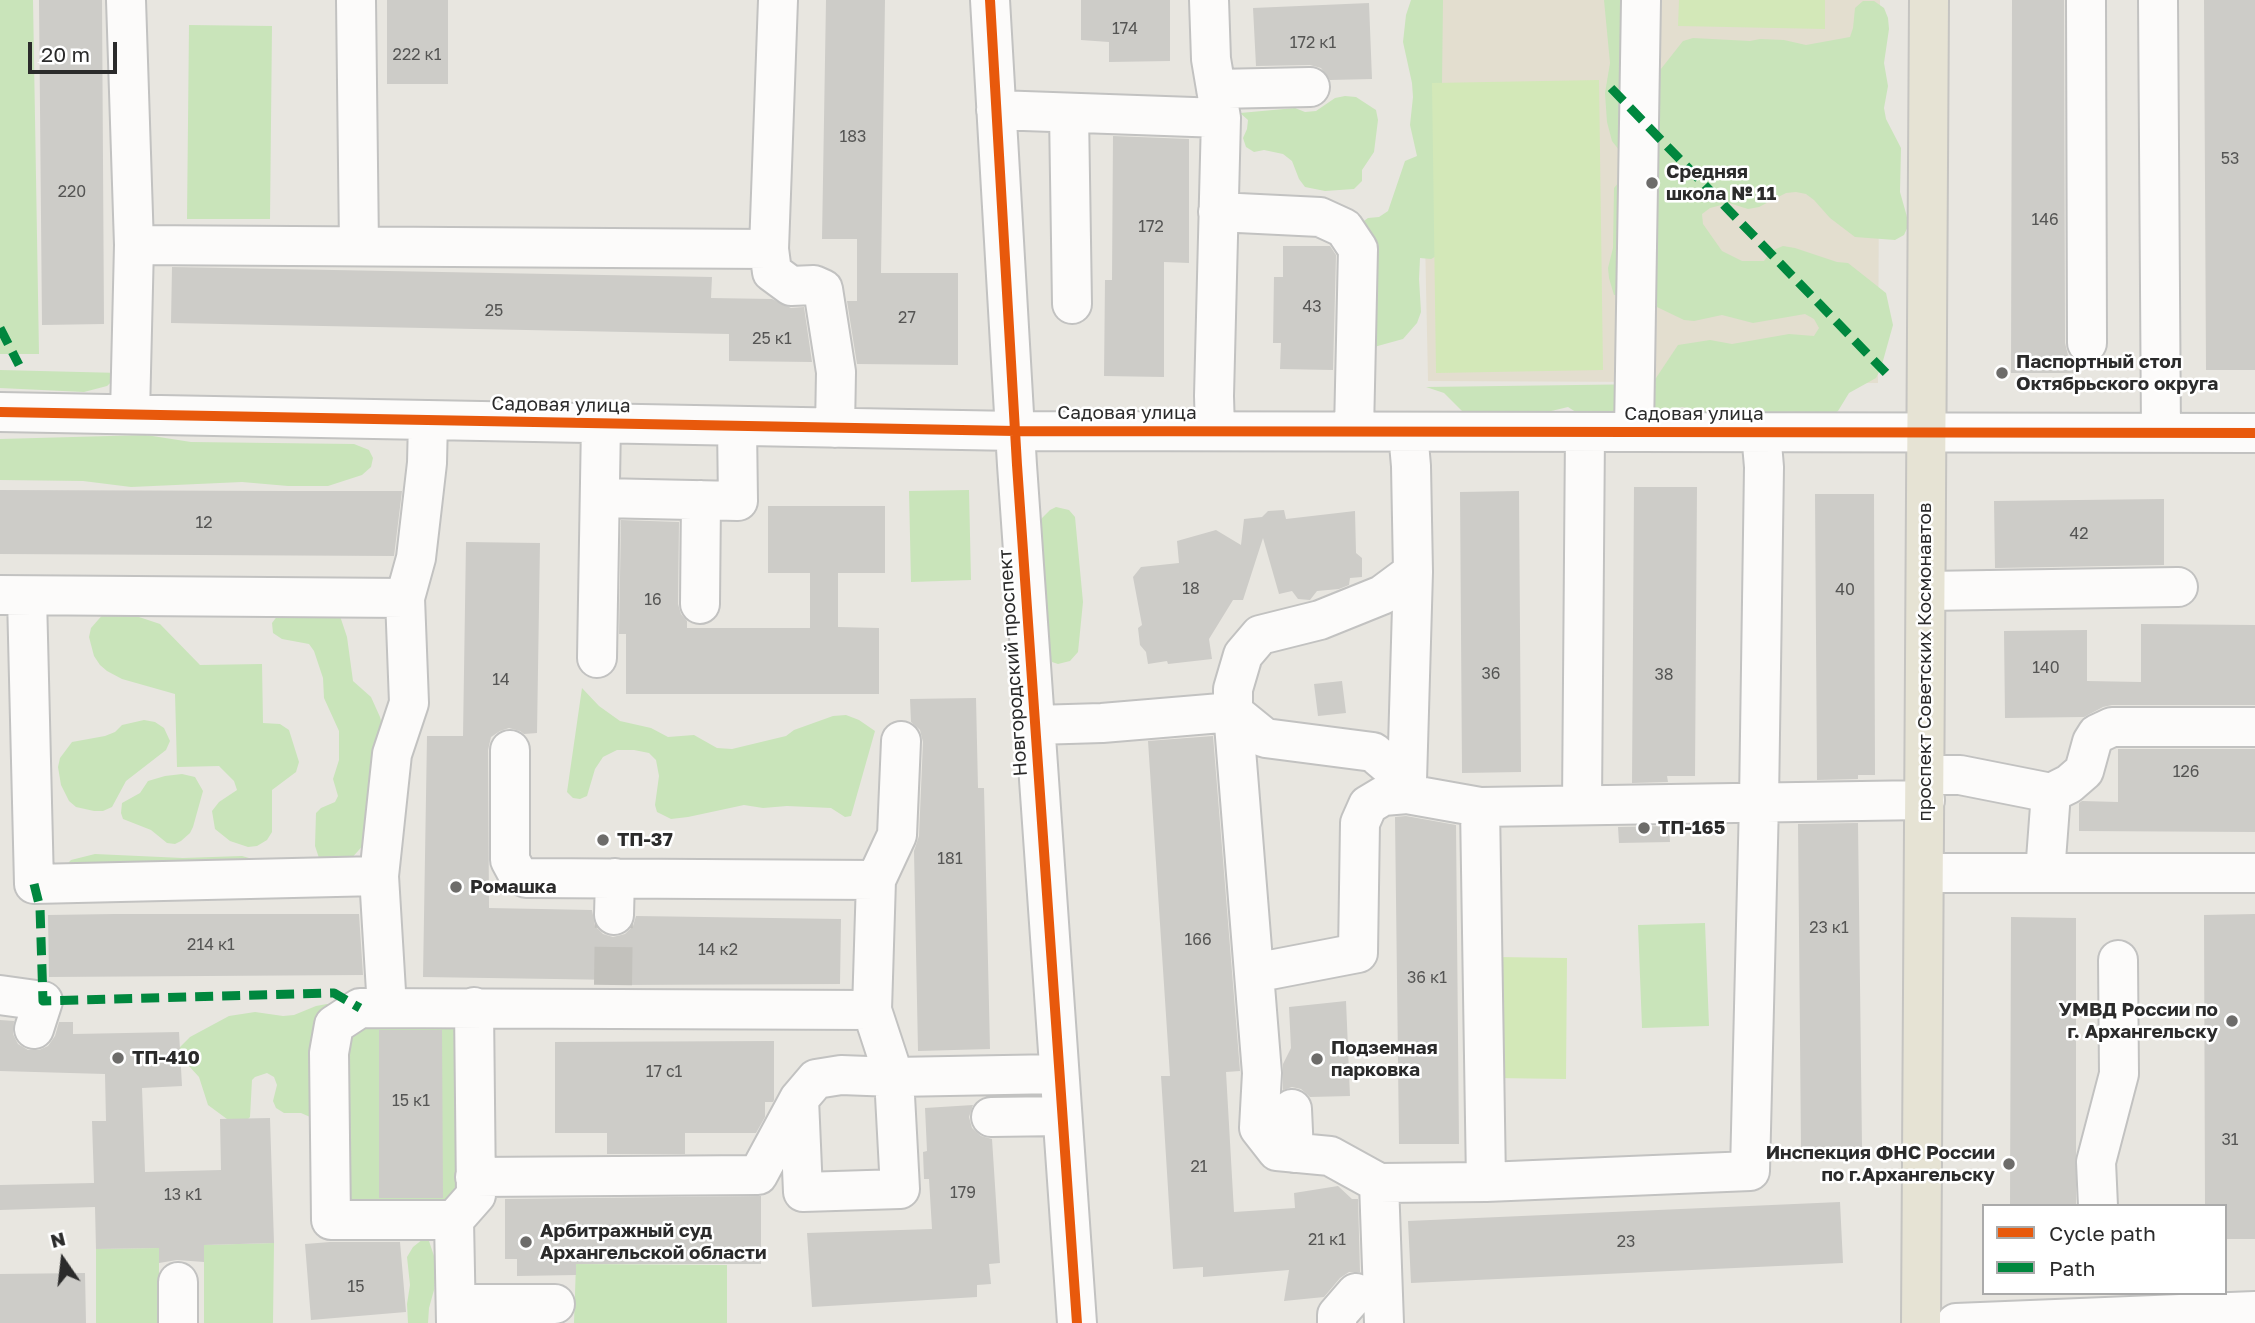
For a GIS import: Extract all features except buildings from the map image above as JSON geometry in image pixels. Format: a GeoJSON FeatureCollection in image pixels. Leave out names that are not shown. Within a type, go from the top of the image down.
{"type":"FeatureCollection","features":[{"type":"Feature","properties":{"kind":"main road","name":"проспект Советских Космонавтов"},"geometry":{"type":"LineString","coordinates":[[1921,1323],[1929,0]]}},
{"type":"Feature","properties":{"kind":"street"},"geometry":{"type":"LineString","coordinates":[[126,0],[134,245],[130,415]]}},
{"type":"Feature","properties":{"kind":"street"},"geometry":{"type":"LineString","coordinates":[[356,0],[359,246]]}},
{"type":"Feature","properties":{"kind":"street"},"geometry":{"type":"LineString","coordinates":[[778,0],[769,249],[772,272],[791,286],[814,285],[823,289],[835,372],[835,428]]}},
{"type":"Feature","properties":{"kind":"street","name":"Новгородский проспект"},"geometry":{"type":"LineString","coordinates":[[990,0],[1015,431],[1077,1323]]}},
{"type":"Feature","properties":{"kind":"street"},"geometry":{"type":"LineString","coordinates":[[1209,0],[1211,59],[1218,104],[1214,396],[1216,430]]}},
{"type":"Feature","properties":{"kind":"street"},"geometry":{"type":"LineString","coordinates":[[1633,432],[1641,0]]}},
{"type":"Feature","properties":{"kind":"street"},"geometry":{"type":"LineString","coordinates":[[2086,0],[2087,344]]}},
{"type":"Feature","properties":{"kind":"street"},"geometry":{"type":"LineString","coordinates":[[2158,0],[2161,433]]}},
{"type":"Feature","properties":{"kind":"street"},"geometry":{"type":"LineString","coordinates":[[996,110],[1069,113],[1218,104],[1310,87]]}},
{"type":"Feature","properties":{"kind":"street"},"geometry":{"type":"LineString","coordinates":[[1069,113],[1072,304]]}},
{"type":"Feature","properties":{"kind":"street"},"geometry":{"type":"LineString","coordinates":[[1218,212],[1321,217],[1344,228],[1358,249],[1354,431]]}},
{"type":"Feature","properties":{"kind":"street"},"geometry":{"type":"LineString","coordinates":[[134,245],[769,249]]}},
{"type":"Feature","properties":{"kind":"street","name":"Садовая улица"},"geometry":{"type":"LineString","coordinates":[[0,412],[1015,431],[2255,433]]}},
{"type":"Feature","properties":{"kind":"street"},"geometry":{"type":"LineString","coordinates":[[387,1008],[379,876],[392,754],[408,703],[405,598],[416,558],[427,463],[428,420]]}},
{"type":"Feature","properties":{"kind":"street"},"geometry":{"type":"LineString","coordinates":[[597,658],[601,423]]}},
{"type":"Feature","properties":{"kind":"street"},"geometry":{"type":"LineString","coordinates":[[600,498],[738,501],[737,426]]}},
{"type":"Feature","properties":{"kind":"street"},"geometry":{"type":"LineString","coordinates":[[1406,788],[1413,572],[1408,432]]}},
{"type":"Feature","properties":{"kind":"street"},"geometry":{"type":"LineString","coordinates":[[1582,803],[1585,432]]}},
{"type":"Feature","properties":{"kind":"street"},"geometry":{"type":"LineString","coordinates":[[1413,572],[1382,595],[1320,620],[1260,635],[1243,655],[1233,690],[1262,1073],[1259,1129],[1278,1151],[1330,1156],[1379,1183],[1486,1182],[1750,1171],[1764,467],[1761,432]]}},
{"type":"Feature","properties":{"kind":"street"},"geometry":{"type":"LineString","coordinates":[[700,604],[701,500]]}},
{"type":"Feature","properties":{"kind":"street"},"geometry":{"type":"LineString","coordinates":[[1926,592],[2178,587]]}},
{"type":"Feature","properties":{"kind":"street"},"geometry":{"type":"LineString","coordinates":[[379,876],[34,884],[13,596],[405,598]]}},
{"type":"Feature","properties":{"kind":"street"},"geometry":{"type":"LineString","coordinates":[[1035,725],[1102,723],[1233,712],[1265,738],[1373,752],[1406,788],[1480,807],[1582,803],[1759,802],[1925,787],[1960,775],[2051,793],[2069,784],[2084,771],[2097,734],[2112,727],[2255,727]]}},
{"type":"Feature","properties":{"kind":"street"},"geometry":{"type":"LineString","coordinates":[[799,1099],[803,1192],[900,1189],[894,1077],[872,1010],[876,880],[897,835],[901,741]]}},
{"type":"Feature","properties":{"kind":"street"},"geometry":{"type":"LineString","coordinates":[[510,750],[510,860],[517,873],[526,878],[876,880]]}},
{"type":"Feature","properties":{"kind":"street"},"geometry":{"type":"LineString","coordinates":[[1254,972],[1358,953],[1360,823],[1368,805],[1406,788]]}},
{"type":"Feature","properties":{"kind":"street"},"geometry":{"type":"LineString","coordinates":[[2045,873],[2051,793]]}},
{"type":"Feature","properties":{"kind":"street"},"geometry":{"type":"LineString","coordinates":[[1480,807],[1486,1182]]}},
{"type":"Feature","properties":{"kind":"street"},"geometry":{"type":"LineString","coordinates":[[1924,873],[2255,873]]}},
{"type":"Feature","properties":{"kind":"street"},"geometry":{"type":"LineString","coordinates":[[614,915],[615,878]]}},
{"type":"Feature","properties":{"kind":"street"},"geometry":{"type":"LineString","coordinates":[[2098,1204],[2096,1162],[2119,1074],[2118,960]]}},
{"type":"Feature","properties":{"kind":"street"},"geometry":{"type":"LineString","coordinates":[[0,995],[43,1001],[34,1028]]}},
{"type":"Feature","properties":{"kind":"street"},"geometry":{"type":"LineString","coordinates":[[454,1220],[331,1220],[329,1054],[334,1025],[360,1008],[474,1007],[613,996],[872,1010]]}},
{"type":"Feature","properties":{"kind":"street"},"geometry":{"type":"LineString","coordinates":[[474,1007],[476,1195],[454,1220],[456,1314],[555,1304]]}},
{"type":"Feature","properties":{"kind":"street"},"geometry":{"type":"LineString","coordinates":[[475,1177],[758,1175],[799,1099],[816,1079],[841,1075],[894,1077],[1059,1074]]}},
{"type":"Feature","properties":{"kind":"street"},"geometry":{"type":"LineString","coordinates":[[1292,1109],[1294,1153]]}},
{"type":"Feature","properties":{"kind":"street"},"geometry":{"type":"LineString","coordinates":[[991,1117],[1062,1116]]}},
{"type":"Feature","properties":{"kind":"street"},"geometry":{"type":"LineString","coordinates":[[1379,1183],[1384,1323]]}},
{"type":"Feature","properties":{"kind":"street"},"geometry":{"type":"LineString","coordinates":[[177,1282],[178,1323]]}},
{"type":"Feature","properties":{"kind":"street"},"geometry":{"type":"LineString","coordinates":[[1956,1323],[2100,1305],[2255,1311]]}},
{"type":"Feature","properties":{"kind":"shaded area","name":"Средняя школа № 11"},"geometry":{"type":"Polygon","coordinates":[[[1420,0],[1880,0],[1878,383],[1428,381],[1420,0]]]}},
{"type":"Feature","properties":{"kind":"green space"},"geometry":{"type":"Polygon","coordinates":[[[0,0],[33,0],[39,354],[0,354],[0,0]]]}},
{"type":"Feature","properties":{"kind":"green space"},"geometry":{"type":"Polygon","coordinates":[[[1411,0],[1443,0],[1440,254],[1431,259],[1420,258],[1421,312],[1417,323],[1403,339],[1374,347],[1361,223],[1388,211],[1405,161],[1417,156],[1410,125],[1412,83],[1403,42],[1406,15],[1411,0]]]}},
{"type":"Feature","properties":{"kind":"green space"},"geometry":{"type":"Polygon","coordinates":[[[1604,0],[1636,0],[1657,74],[1683,41],[1693,38],[1784,40],[1806,45],[1850,37],[1855,8],[1863,1],[1874,1],[1884,8],[1889,29],[1884,63],[1888,86],[1884,108],[1886,119],[1901,148],[1900,192],[1909,224],[1904,235],[1895,240],[1855,237],[1830,218],[1814,200],[1806,194],[1796,192],[1786,193],[1759,207],[1748,209],[1729,203],[1710,208],[1702,214],[1703,224],[1722,251],[1742,261],[1764,261],[1771,251],[1783,246],[1795,248],[1848,263],[1886,293],[1893,325],[1881,368],[1876,378],[1849,393],[1838,411],[1829,417],[1712,413],[1682,407],[1585,418],[1568,407],[1539,414],[1467,416],[1444,393],[1426,387],[1652,384],[1678,345],[1710,340],[1732,344],[1789,334],[1814,336],[1819,328],[1814,319],[1805,314],[1753,323],[1722,315],[1694,321],[1684,320],[1634,296],[1614,295],[1608,268],[1613,248],[1614,188],[1621,180],[1628,150],[1619,150],[1612,141],[1607,122],[1605,93],[1610,63],[1604,0]]]}},
{"type":"Feature","properties":{"kind":"green space"},"geometry":{"type":"Polygon","coordinates":[[[1679,0],[1825,0],[1825,29],[1678,26],[1679,0]]]}},
{"type":"Feature","properties":{"kind":"green space"},"geometry":{"type":"Polygon","coordinates":[[[189,25],[272,26],[270,219],[187,219],[189,25]]]}},
{"type":"Feature","properties":{"kind":"green space"},"geometry":{"type":"Polygon","coordinates":[[[1599,80],[1603,370],[1436,373],[1432,83],[1599,80]]]}},
{"type":"Feature","properties":{"kind":"green space"},"geometry":{"type":"Polygon","coordinates":[[[1356,97],[1376,110],[1378,120],[1374,152],[1362,170],[1362,181],[1354,189],[1325,191],[1305,187],[1292,161],[1283,154],[1264,150],[1254,152],[1246,147],[1243,138],[1248,120],[1240,113],[1295,108],[1305,112],[1316,111],[1335,98],[1356,97]]]}},
{"type":"Feature","properties":{"kind":"green space"},"geometry":{"type":"Polygon","coordinates":[[[0,370],[121,373],[107,386],[84,392],[0,388],[0,370]]]}},
{"type":"Feature","properties":{"kind":"green space"},"geometry":{"type":"Polygon","coordinates":[[[146,435],[191,442],[354,444],[369,450],[373,458],[371,467],[362,475],[328,486],[242,482],[131,487],[83,481],[0,480],[0,439],[146,435]]]}},
{"type":"Feature","properties":{"kind":"green space"},"geometry":{"type":"Polygon","coordinates":[[[969,490],[971,580],[911,582],[909,491],[969,490]]]}},
{"type":"Feature","properties":{"kind":"green space"},"geometry":{"type":"Polygon","coordinates":[[[1056,507],[1069,510],[1075,517],[1083,602],[1078,652],[1070,661],[1058,664],[1052,662],[1050,657],[1035,530],[1041,519],[1056,507]]]}},
{"type":"Feature","properties":{"kind":"green space"},"geometry":{"type":"Polygon","coordinates":[[[105,612],[127,613],[160,624],[200,665],[262,664],[263,723],[280,724],[289,730],[299,762],[296,772],[272,790],[272,832],[267,840],[257,846],[248,847],[230,841],[215,829],[212,811],[219,802],[237,790],[234,781],[219,766],[177,767],[175,694],[122,679],[100,665],[94,656],[89,637],[91,628],[105,612]]]}},
{"type":"Feature","properties":{"kind":"green space"},"geometry":{"type":"Polygon","coordinates":[[[278,615],[340,616],[347,637],[353,681],[371,697],[380,717],[383,728],[367,841],[349,861],[319,858],[315,846],[316,813],[335,802],[338,796],[333,779],[339,760],[339,731],[324,698],[323,678],[314,651],[309,644],[282,639],[273,633],[272,623],[278,615]]]}},
{"type":"Feature","properties":{"kind":"green space"},"geometry":{"type":"Polygon","coordinates":[[[582,688],[599,706],[620,721],[651,728],[668,737],[694,735],[717,748],[732,749],[786,736],[794,730],[833,716],[846,715],[859,720],[875,731],[851,816],[845,817],[831,808],[763,808],[744,805],[671,819],[657,812],[655,805],[659,776],[656,760],[649,753],[634,750],[617,750],[603,757],[595,769],[587,796],[573,798],[567,792],[582,688]]]}},
{"type":"Feature","properties":{"kind":"green space"},"geometry":{"type":"Polygon","coordinates":[[[144,720],[155,722],[164,728],[170,741],[166,750],[126,781],[112,807],[94,811],[76,807],[69,801],[61,785],[58,767],[60,758],[72,742],[105,736],[122,725],[144,720]]]}},
{"type":"Feature","properties":{"kind":"green space"},"geometry":{"type":"Polygon","coordinates":[[[182,774],[195,777],[203,791],[193,827],[181,841],[175,844],[167,843],[151,830],[123,819],[122,803],[140,793],[148,781],[182,774]]]}},
{"type":"Feature","properties":{"kind":"green space"},"geometry":{"type":"Polygon","coordinates":[[[95,854],[183,858],[242,856],[249,858],[253,864],[66,865],[71,860],[95,854]]]}},
{"type":"Feature","properties":{"kind":"green space"},"geometry":{"type":"Polygon","coordinates":[[[1705,923],[1709,1026],[1642,1028],[1638,925],[1705,923]]]}},
{"type":"Feature","properties":{"kind":"green space"},"geometry":{"type":"Polygon","coordinates":[[[1497,957],[1567,958],[1566,1079],[1495,1078],[1497,957]]]}},
{"type":"Feature","properties":{"kind":"green space"},"geometry":{"type":"Polygon","coordinates":[[[327,1004],[459,1019],[458,1168],[454,1193],[446,1204],[351,1209],[317,1120],[301,1113],[284,1113],[276,1108],[273,1101],[277,1085],[274,1077],[267,1073],[252,1080],[250,1117],[247,1120],[231,1122],[208,1105],[199,1077],[178,1054],[177,1050],[190,1037],[229,1016],[255,1012],[294,1015],[327,1004]]]}},
{"type":"Feature","properties":{"kind":"green space"},"geometry":{"type":"Polygon","coordinates":[[[423,1239],[429,1241],[434,1256],[434,1290],[428,1323],[408,1323],[410,1285],[407,1257],[413,1247],[423,1239]]]}},
{"type":"Feature","properties":{"kind":"green space"},"geometry":{"type":"Polygon","coordinates":[[[274,1243],[273,1323],[204,1323],[204,1245],[274,1243]]]}},
{"type":"Feature","properties":{"kind":"green space"},"geometry":{"type":"Polygon","coordinates":[[[159,1248],[159,1323],[96,1323],[96,1249],[159,1248]]]}},
{"type":"Feature","properties":{"kind":"green space"},"geometry":{"type":"Polygon","coordinates":[[[576,1264],[727,1265],[727,1323],[574,1323],[576,1264]]]}},
{"type":"Feature","properties":{"kind":"tunnel"},"geometry":{"type":"LineString","coordinates":[[613,985],[614,915]]}},
{"type":"Feature","properties":{"kind":"marked path"},"geometry":{"type":"LineString","coordinates":[[1611,88],[1886,373]]}},
{"type":"Feature","properties":{"kind":"marked path"},"geometry":{"type":"LineString","coordinates":[[0,328],[19,365]]}},
{"type":"Feature","properties":{"kind":"marked path"},"geometry":{"type":"LineString","coordinates":[[34,884],[40,908],[43,1001],[334,993],[360,1008]]}},
{"type":"Feature","properties":{"kind":"cycle path"},"geometry":{"type":"LineString","coordinates":[[990,0],[1017,465],[1077,1323]]}},
{"type":"Feature","properties":{"kind":"cycle path"},"geometry":{"type":"LineString","coordinates":[[0,412],[1015,431],[2255,433]]}},
{"type":"Feature","properties":{"kind":"place","name":"Средняя школа № 11"},"geometry":{"type":"Point","coordinates":[1652,183]}},
{"type":"Feature","properties":{"kind":"place","name":"Паспортный стол Октябрьского округа"},"geometry":{"type":"Point","coordinates":[2002,373]}},
{"type":"Feature","properties":{"kind":"place","name":"ТП-165"},"geometry":{"type":"Point","coordinates":[1644,828]}},
{"type":"Feature","properties":{"kind":"place","name":"ТП-37"},"geometry":{"type":"Point","coordinates":[603,840]}},
{"type":"Feature","properties":{"kind":"place","name":"Ромашка"},"geometry":{"type":"Point","coordinates":[456,887]}},
{"type":"Feature","properties":{"kind":"place","name":"УМВД России по г. Архангельску"},"geometry":{"type":"Point","coordinates":[2232,1021]}},
{"type":"Feature","properties":{"kind":"place","name":"ТП-410"},"geometry":{"type":"Point","coordinates":[118,1058]}},
{"type":"Feature","properties":{"kind":"place","name":"Подземная парковка"},"geometry":{"type":"Point","coordinates":[1317,1059]}},
{"type":"Feature","properties":{"kind":"place","name":"Инспекция ФНС России по г.Архангельску"},"geometry":{"type":"Point","coordinates":[2009,1164]}},
{"type":"Feature","properties":{"kind":"place","name":"Арбитражный суд Архангельской области"},"geometry":{"type":"Point","coordinates":[526,1242]}}]}
